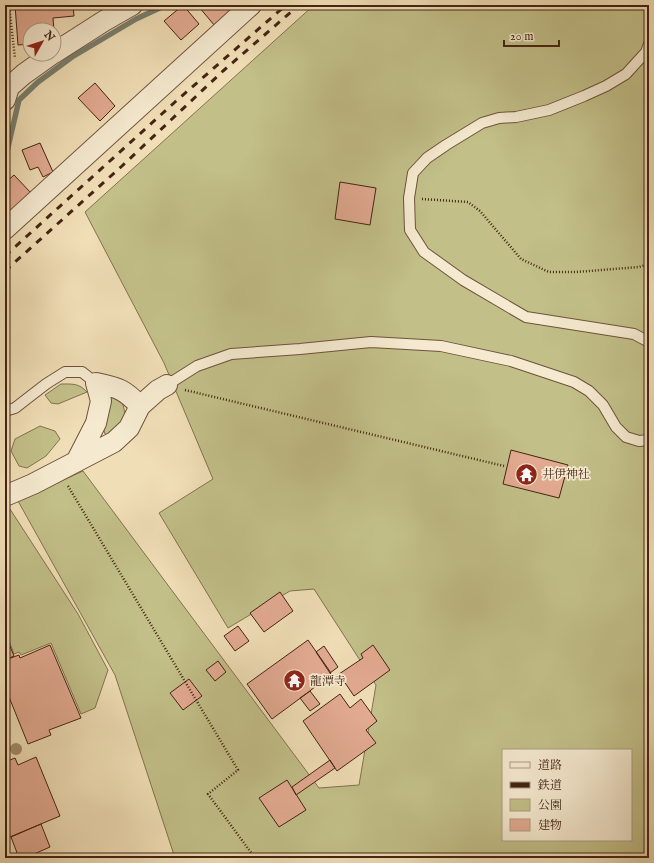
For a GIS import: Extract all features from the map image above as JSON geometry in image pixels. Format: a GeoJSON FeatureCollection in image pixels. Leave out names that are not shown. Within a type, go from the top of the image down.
{"type":"FeatureCollection","features":[{"type":"Feature","properties":{"kind":"street"},"geometry":{"type":"LineString","coordinates":[[62,47],[104,20],[132,5]]}},
{"type":"Feature","properties":{"kind":"street"},"geometry":{"type":"LineString","coordinates":[[5,229],[251,5]]}},
{"type":"Feature","properties":{"kind":"street"},"geometry":{"type":"LineString","coordinates":[[6,92],[24,74],[41,62]]}},
{"type":"Feature","properties":{"kind":"street"},"geometry":{"type":"LineString","coordinates":[[76,462],[96,423],[101,401],[96,383],[119,388],[140,406]]}},
{"type":"Feature","properties":{"kind":"street"},"geometry":{"type":"LineString","coordinates":[[5,496],[33,484],[114,442],[128,428],[140,406],[158,390],[167,385]]}},
{"type":"Feature","properties":{"kind":"lane"},"geometry":{"type":"LineString","coordinates":[[649,44],[646,52],[626,74],[606,86],[549,110],[516,117],[499,118],[482,123],[446,145],[427,158],[413,172],[409,198],[410,230],[424,252],[463,280],[526,317],[634,334],[649,342]]}},
{"type":"Feature","properties":{"kind":"lane"},"geometry":{"type":"LineString","coordinates":[[167,385],[197,366],[231,354],[371,342],[441,346],[511,361],[574,382],[589,391],[604,404],[616,426],[626,437],[639,441],[649,440]]}},
{"type":"Feature","properties":{"kind":"lane"},"geometry":{"type":"LineString","coordinates":[[5,411],[15,408],[46,384],[66,372],[82,372],[96,383]]}},
{"type":"Feature","properties":{"kind":"path"},"geometry":{"type":"LineString","coordinates":[[9,5],[15,64]]}},
{"type":"Feature","properties":{"kind":"path"},"geometry":{"type":"LineString","coordinates":[[409,198],[468,202],[480,211],[521,259],[549,272],[576,272],[639,267],[649,264]]}},
{"type":"Feature","properties":{"kind":"path"},"geometry":{"type":"LineString","coordinates":[[167,385],[504,466]]}},
{"type":"Feature","properties":{"kind":"path"},"geometry":{"type":"LineString","coordinates":[[67,484],[238,770],[208,794],[255,858]]}},
{"type":"Feature","properties":{"kind":"green space"},"geometry":{"type":"Polygon","coordinates":[[[314,5],[649,5],[649,858],[175,858],[115,675],[18,501],[83,471],[319,788],[359,785],[376,685],[314,589],[290,591],[228,628],[159,513],[213,479],[164,363],[85,212],[314,5]]]}},
{"type":"Feature","properties":{"kind":"green space"},"geometry":{"type":"Polygon","coordinates":[[[61,384],[72,384],[84,389],[87,392],[58,404],[51,403],[45,395],[61,384]]]}},
{"type":"Feature","properties":{"kind":"green space"},"geometry":{"type":"Polygon","coordinates":[[[111,395],[120,398],[123,404],[124,419],[119,427],[110,435],[105,434],[103,427],[108,400],[111,395]]]}},
{"type":"Feature","properties":{"kind":"green space"},"geometry":{"type":"Polygon","coordinates":[[[40,426],[55,431],[60,439],[46,456],[27,468],[19,466],[11,451],[15,439],[40,426]]]}},
{"type":"Feature","properties":{"kind":"green space"},"geometry":{"type":"Polygon","coordinates":[[[8,506],[78,614],[108,670],[95,708],[81,714],[51,643],[21,655],[19,652],[14,654],[8,638],[5,638],[5,507],[8,506]]]}},
{"type":"Feature","properties":{"kind":"building"},"geometry":{"type":"Polygon","coordinates":[[[15,5],[73,5],[74,16],[53,18],[53,22],[22,22],[22,45],[18,45],[15,5]]]}},
{"type":"Feature","properties":{"kind":"building"},"geometry":{"type":"Polygon","coordinates":[[[183,5],[199,24],[181,40],[164,21],[183,5]]]}},
{"type":"Feature","properties":{"kind":"building"},"geometry":{"type":"Polygon","coordinates":[[[201,5],[225,5],[232,12],[215,26],[199,7],[201,5]]]}},
{"type":"Feature","properties":{"kind":"building"},"geometry":{"type":"Polygon","coordinates":[[[95,83],[115,106],[100,121],[78,98],[95,83]]]}},
{"type":"Feature","properties":{"kind":"building"},"geometry":{"type":"Polygon","coordinates":[[[40,143],[53,172],[43,177],[38,167],[30,170],[22,150],[40,143]]]}},
{"type":"Feature","properties":{"kind":"building"},"geometry":{"type":"Polygon","coordinates":[[[14,175],[31,193],[8,213],[5,210],[5,192],[8,189],[5,183],[14,175]]]}},
{"type":"Feature","properties":{"kind":"building"},"geometry":{"type":"Polygon","coordinates":[[[340,182],[376,188],[370,225],[335,219],[340,182]]]}},
{"type":"Feature","properties":{"kind":"building"},"geometry":{"type":"Polygon","coordinates":[[[511,450],[568,465],[559,498],[503,484],[511,450]]]}},
{"type":"Feature","properties":{"kind":"building"},"geometry":{"type":"Polygon","coordinates":[[[280,592],[293,611],[264,632],[250,613],[280,592]]]}},
{"type":"Feature","properties":{"kind":"building"},"geometry":{"type":"Polygon","coordinates":[[[238,626],[249,641],[235,651],[224,636],[238,626]]]}},
{"type":"Feature","properties":{"kind":"building"},"geometry":{"type":"Polygon","coordinates":[[[7,639],[14,656],[5,660],[5,640],[7,639]]]}},
{"type":"Feature","properties":{"kind":"building"},"geometry":{"type":"Polygon","coordinates":[[[308,640],[331,673],[310,691],[272,719],[247,684],[308,640]]]}},
{"type":"Feature","properties":{"kind":"building"},"geometry":{"type":"Polygon","coordinates":[[[50,645],[81,718],[49,730],[51,735],[28,744],[5,687],[5,660],[19,655],[20,658],[50,645]]]}},
{"type":"Feature","properties":{"kind":"building"},"geometry":{"type":"Polygon","coordinates":[[[373,645],[390,670],[354,696],[339,674],[363,658],[361,654],[373,645]]]}},
{"type":"Feature","properties":{"kind":"building"},"geometry":{"type":"Polygon","coordinates":[[[324,646],[338,667],[330,673],[316,652],[324,646]]]}},
{"type":"Feature","properties":{"kind":"building"},"geometry":{"type":"Polygon","coordinates":[[[218,661],[226,672],[215,681],[206,670],[218,661]]]}},
{"type":"Feature","properties":{"kind":"building"},"geometry":{"type":"Polygon","coordinates":[[[189,679],[202,696],[183,710],[170,693],[189,679]]]}},
{"type":"Feature","properties":{"kind":"building"},"geometry":{"type":"Polygon","coordinates":[[[310,691],[320,704],[310,711],[300,698],[310,691]]]}},
{"type":"Feature","properties":{"kind":"building"},"geometry":{"type":"Polygon","coordinates":[[[340,694],[350,708],[361,699],[377,721],[366,730],[376,743],[337,771],[303,721],[340,694]]]}},
{"type":"Feature","properties":{"kind":"building"},"geometry":{"type":"Polygon","coordinates":[[[36,757],[60,816],[5,839],[5,762],[15,758],[18,765],[36,757]]]}},
{"type":"Feature","properties":{"kind":"building"},"geometry":{"type":"Polygon","coordinates":[[[330,760],[335,768],[296,795],[292,787],[330,760]]]}},
{"type":"Feature","properties":{"kind":"building"},"geometry":{"type":"Polygon","coordinates":[[[287,780],[306,810],[279,827],[259,798],[287,780]]]}},
{"type":"Feature","properties":{"kind":"building"},"geometry":{"type":"Polygon","coordinates":[[[41,824],[50,847],[25,858],[19,858],[11,837],[41,824]]]}},
{"type":"Feature","properties":{"kind":"waterway"},"geometry":{"type":"LineString","coordinates":[[5,160],[19,100],[38,82],[72,57],[136,19],[166,5]]}},
{"type":"Feature","properties":{"kind":"railway"},"geometry":{"type":"LineString","coordinates":[[5,256],[175,102],[286,5]]}},
{"type":"Feature","properties":{"kind":"railway"},"geometry":{"type":"LineString","coordinates":[[5,271],[122,166],[223,71],[299,5]]}},
{"type":"Feature","properties":{"kind":"place","name":"井伊神社"},"geometry":{"type":"Point","coordinates":[527,474]}},
{"type":"Feature","properties":{"kind":"place","name":"龍潭寺"},"geometry":{"type":"Point","coordinates":[295,681]}}]}
